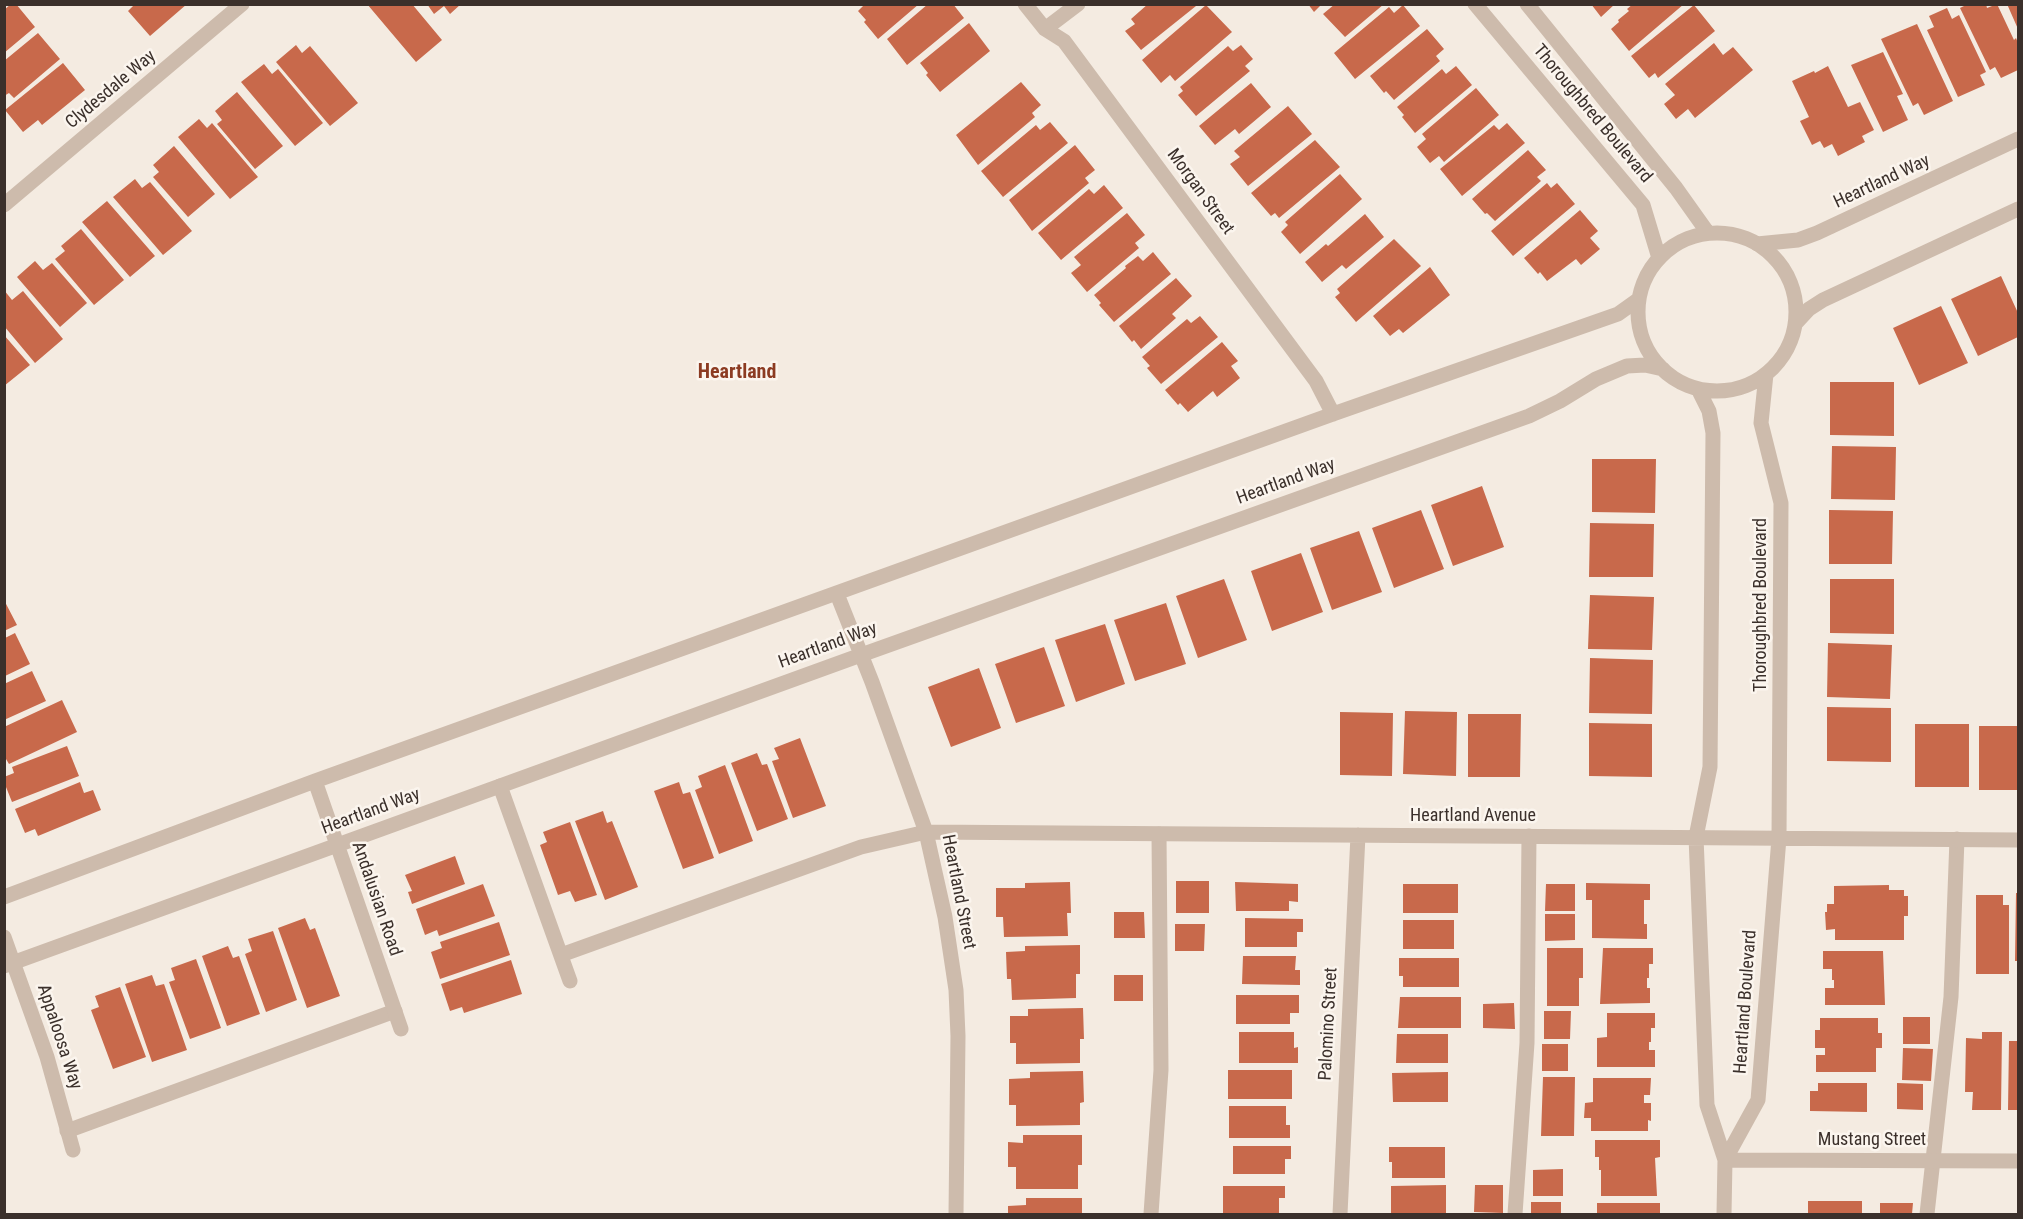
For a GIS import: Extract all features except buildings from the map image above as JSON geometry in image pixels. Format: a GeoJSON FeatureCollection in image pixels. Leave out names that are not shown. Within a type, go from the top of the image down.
{"type":"FeatureCollection","features":[{"type":"Feature","properties":{"kind":"street","name":"Clydesdale Way"},"geometry":{"type":"LineString","coordinates":[[7,197],[242,4]]}},
{"type":"Feature","properties":{"kind":"street","name":"Morgan Street"},"geometry":{"type":"LineString","coordinates":[[1024,4],[1045,29],[1064,41],[1316,381],[1333,414]]}},
{"type":"Feature","properties":{"kind":"street"},"geometry":{"type":"LineString","coordinates":[[1045,29],[1078,4]]}},
{"type":"Feature","properties":{"kind":"street","name":"Thoroughbred Boulevard"},"geometry":{"type":"LineString","coordinates":[[1475,4],[1643,205],[1659,258]]}},
{"type":"Feature","properties":{"kind":"street","name":"Thoroughbred Boulevard"},"geometry":{"type":"LineString","coordinates":[[1527,4],[1676,188],[1708,233]]}},
{"type":"Feature","properties":{"kind":"street","name":"Heartland Way"},"geometry":{"type":"LineString","coordinates":[[1758,244],[1798,240],[1817,234],[2019,139]]}},
{"type":"Feature","properties":{"kind":"street"},"geometry":{"type":"LineString","coordinates":[[1796,323],[1809,309],[1823,300],[2019,209]]}},
{"type":"Feature","properties":{"kind":"street"},"geometry":{"type":"LineString","coordinates":[[1708,233],[1725,233],[1758,244],[1776,258],[1788,277],[1795,299],[1796,323],[1790,342],[1780,360],[1766,374],[1745,386],[1722,391],[1698,389],[1679,381],[1663,369],[1647,349],[1639,325],[1639,299],[1646,277],[1659,258],[1673,246],[1708,233]]}},
{"type":"Feature","properties":{"kind":"street"},"geometry":{"type":"LineString","coordinates":[[4,897],[315,781],[1333,414],[1618,314],[1639,299]]}},
{"type":"Feature","properties":{"kind":"street","name":"Heartland Way"},"geometry":{"type":"LineString","coordinates":[[9,964],[1528,416],[1560,401],[1596,379],[1628,366],[1645,365],[1663,369]]}},
{"type":"Feature","properties":{"kind":"street","name":"Thoroughbred Boulevard"},"geometry":{"type":"LineString","coordinates":[[1766,374],[1761,423],[1781,503],[1779,838]]}},
{"type":"Feature","properties":{"kind":"street"},"geometry":{"type":"LineString","coordinates":[[1696,837],[1710,767],[1713,433],[1708,411],[1698,389]]}},
{"type":"Feature","properties":{"kind":"street","name":"Heartland Street"},"geometry":{"type":"LineString","coordinates":[[837,594],[926,832],[945,917],[956,990],[958,1036],[956,1215]]}},
{"type":"Feature","properties":{"kind":"street","name":"Andalusian Road"},"geometry":{"type":"LineString","coordinates":[[315,781],[401,1029]]}},
{"type":"Feature","properties":{"kind":"street"},"geometry":{"type":"LineString","coordinates":[[500,786],[570,981]]}},
{"type":"Feature","properties":{"kind":"street","name":"Heartland Avenue"},"geometry":{"type":"LineString","coordinates":[[561,955],[861,846],[926,832],[2019,840]]}},
{"type":"Feature","properties":{"kind":"street"},"geometry":{"type":"LineString","coordinates":[[1151,1215],[1161,1070],[1159,834]]}},
{"type":"Feature","properties":{"kind":"street","name":"Palomino Street"},"geometry":{"type":"LineString","coordinates":[[1340,1215],[1358,835]]}},
{"type":"Feature","properties":{"kind":"street"},"geometry":{"type":"LineString","coordinates":[[1515,1215],[1527,1044],[1529,836]]}},
{"type":"Feature","properties":{"kind":"street","name":"Heartland Boulevard"},"geometry":{"type":"LineString","coordinates":[[1696,837],[1707,1105],[1725,1160],[1724,1215]]}},
{"type":"Feature","properties":{"kind":"street","name":"Heartland Boulevard"},"geometry":{"type":"LineString","coordinates":[[1725,1160],[1758,1100],[1779,838]]}},
{"type":"Feature","properties":{"kind":"street"},"geometry":{"type":"LineString","coordinates":[[1927,1215],[1951,997],[1957,839]]}},
{"type":"Feature","properties":{"kind":"street","name":"Appaloosa Way"},"geometry":{"type":"LineString","coordinates":[[4,937],[9,964],[47,1057],[73,1150]]}},
{"type":"Feature","properties":{"kind":"street"},"geometry":{"type":"LineString","coordinates":[[67,1131],[395,1011]]}},
{"type":"Feature","properties":{"kind":"street","name":"Mustang Street"},"geometry":{"type":"LineString","coordinates":[[1725,1160],[2019,1161]]}},
{"type":"Feature","properties":{"kind":"district","name":"Heartland"},"geometry":{"type":"Point","coordinates":[737,373]}}]}
